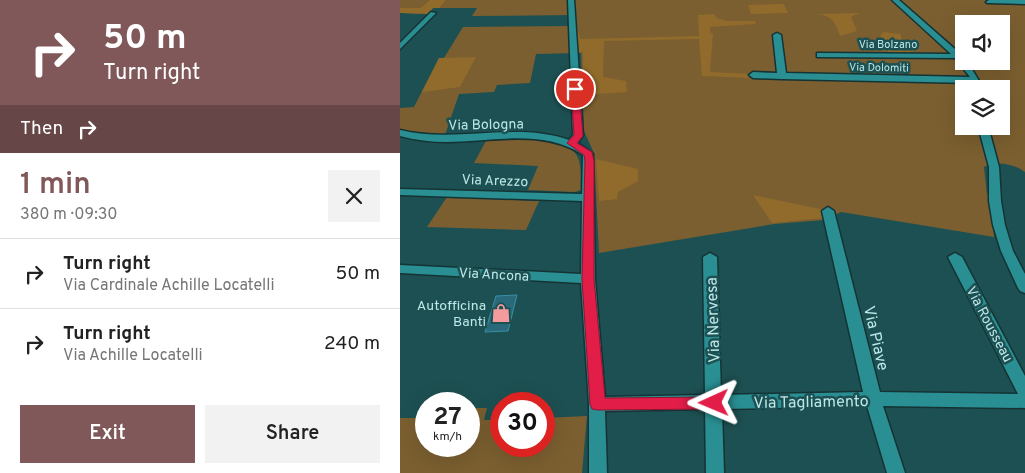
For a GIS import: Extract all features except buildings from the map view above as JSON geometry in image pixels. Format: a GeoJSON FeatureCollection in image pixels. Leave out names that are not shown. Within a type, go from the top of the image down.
{"type":"FeatureCollection","features":[{"type":"Feature","properties":{"kind":"street"},"geometry":{"type":"LineString","coordinates":[[571,0],[578,136],[572,143],[588,154],[588,279],[598,404],[598,473]]}},
{"type":"Feature","properties":{"kind":"street"},"geometry":{"type":"LineString","coordinates":[[895,0],[955,55]]}},
{"type":"Feature","properties":{"kind":"street"},"geometry":{"type":"LineString","coordinates":[[989,2],[1025,2]]}},
{"type":"Feature","properties":{"kind":"street"},"geometry":{"type":"LineString","coordinates":[[400,47],[433,13]]}},
{"type":"Feature","properties":{"kind":"street"},"geometry":{"type":"LineString","coordinates":[[777,36],[782,76]]}},
{"type":"Feature","properties":{"kind":"street","name":"Via Bolzano"},"geometry":{"type":"LineString","coordinates":[[820,55],[955,56]]}},
{"type":"Feature","properties":{"kind":"street"},"geometry":{"type":"LineString","coordinates":[[968,70],[976,80]]}},
{"type":"Feature","properties":{"kind":"street","name":"Via Dolomiti"},"geometry":{"type":"LineString","coordinates":[[752,75],[976,80]]}},
{"type":"Feature","properties":{"kind":"street","name":"Via Bologna"},"geometry":{"type":"LineString","coordinates":[[400,133],[425,138],[446,139],[542,136],[572,143]]}},
{"type":"Feature","properties":{"kind":"street"},"geometry":{"type":"LineString","coordinates":[[985,135],[994,167],[995,201],[999,225],[1007,251],[1025,288]]}},
{"type":"Feature","properties":{"kind":"street","name":"Via Arezzo"},"geometry":{"type":"LineString","coordinates":[[400,192],[589,198]]}},
{"type":"Feature","properties":{"kind":"street","name":"Via Piave"},"geometry":{"type":"LineString","coordinates":[[828,211],[873,399],[896,473]]}},
{"type":"Feature","properties":{"kind":"street","name":"Via Nervesa"},"geometry":{"type":"LineString","coordinates":[[710,257],[715,473]]}},
{"type":"Feature","properties":{"kind":"street","name":"Via Rousseau"},"geometry":{"type":"LineString","coordinates":[[955,257],[1025,391]]}},
{"type":"Feature","properties":{"kind":"street","name":"Via Ancona"},"geometry":{"type":"LineString","coordinates":[[400,269],[588,279]]}},
{"type":"Feature","properties":{"kind":"street","name":"Via Tagliamento"},"geometry":{"type":"LineString","coordinates":[[598,404],[873,399],[1025,401]]}},
{"type":"Feature","properties":{"kind":"shaded area"},"geometry":{"type":"Polygon","coordinates":[[[400,0],[1025,0],[1025,172],[1016,167],[999,163],[984,167],[987,194],[990,195],[994,237],[841,212],[824,220],[774,224],[599,253],[594,153],[584,131],[581,53],[536,54],[530,83],[497,85],[494,92],[459,94],[445,135],[400,133],[400,108],[414,107],[439,58],[444,58],[463,27],[576,26],[575,15],[472,16],[477,8],[433,8],[428,14],[400,13],[400,0]]]}},
{"type":"Feature","properties":{"kind":"shaded area"},"geometry":{"type":"Polygon","coordinates":[[[430,0],[446,0],[439,8],[433,8],[428,14],[400,13],[400,8],[421,8],[430,0]]]}},
{"type":"Feature","properties":{"kind":"shaded area"},"geometry":{"type":"Polygon","coordinates":[[[784,4],[788,13],[751,14],[748,5],[784,4]]]}},
{"type":"Feature","properties":{"kind":"shaded area"},"geometry":{"type":"Polygon","coordinates":[[[860,13],[851,17],[857,31],[840,36],[832,20],[826,16],[816,14],[860,13]]]}},
{"type":"Feature","properties":{"kind":"shaded area"},"geometry":{"type":"Polygon","coordinates":[[[714,14],[717,18],[726,21],[755,21],[756,24],[710,27],[710,32],[713,34],[710,72],[750,74],[751,78],[702,76],[699,39],[604,41],[603,77],[626,81],[627,92],[583,95],[583,52],[574,52],[573,26],[577,26],[580,39],[699,36],[698,15],[714,14]]]}},
{"type":"Feature","properties":{"kind":"shaded area"},"geometry":{"type":"Polygon","coordinates":[[[883,32],[900,34],[905,47],[912,52],[887,54],[888,49],[880,36],[883,32]]]}},
{"type":"Feature","properties":{"kind":"shaded area"},"geometry":{"type":"Polygon","coordinates":[[[476,57],[460,87],[422,92],[439,58],[476,57]]]}},
{"type":"Feature","properties":{"kind":"shaded area"},"geometry":{"type":"Polygon","coordinates":[[[540,139],[569,147],[578,158],[581,190],[575,192],[528,190],[538,166],[474,163],[486,141],[540,139]]]}},
{"type":"Feature","properties":{"kind":"shaded area"},"geometry":{"type":"Polygon","coordinates":[[[596,159],[638,169],[638,181],[618,192],[617,199],[599,201],[596,159]]]}},
{"type":"Feature","properties":{"kind":"shaded area"},"geometry":{"type":"Polygon","coordinates":[[[753,195],[825,210],[827,216],[772,223],[753,195]]]}},
{"type":"Feature","properties":{"kind":"shaded area"},"geometry":{"type":"Polygon","coordinates":[[[447,197],[539,201],[526,230],[427,227],[447,197]]]}},
{"type":"Feature","properties":{"kind":"shaded area"},"geometry":{"type":"Polygon","coordinates":[[[480,408],[487,408],[484,420],[490,420],[490,457],[555,457],[555,417],[587,416],[582,473],[400,473],[400,418],[415,418],[415,457],[480,457],[480,408]]]}},
{"type":"Feature","properties":{"kind":"place","name":"Autofficina Banti"},"geometry":{"type":"Point","coordinates":[501,313]}},
{"type":"Feature","properties":{"kind":"route"},"geometry":{"type":"LineString","coordinates":[[575,89],[578,136],[572,143],[588,154],[589,161],[588,279],[598,404],[714,403]]}}]}
